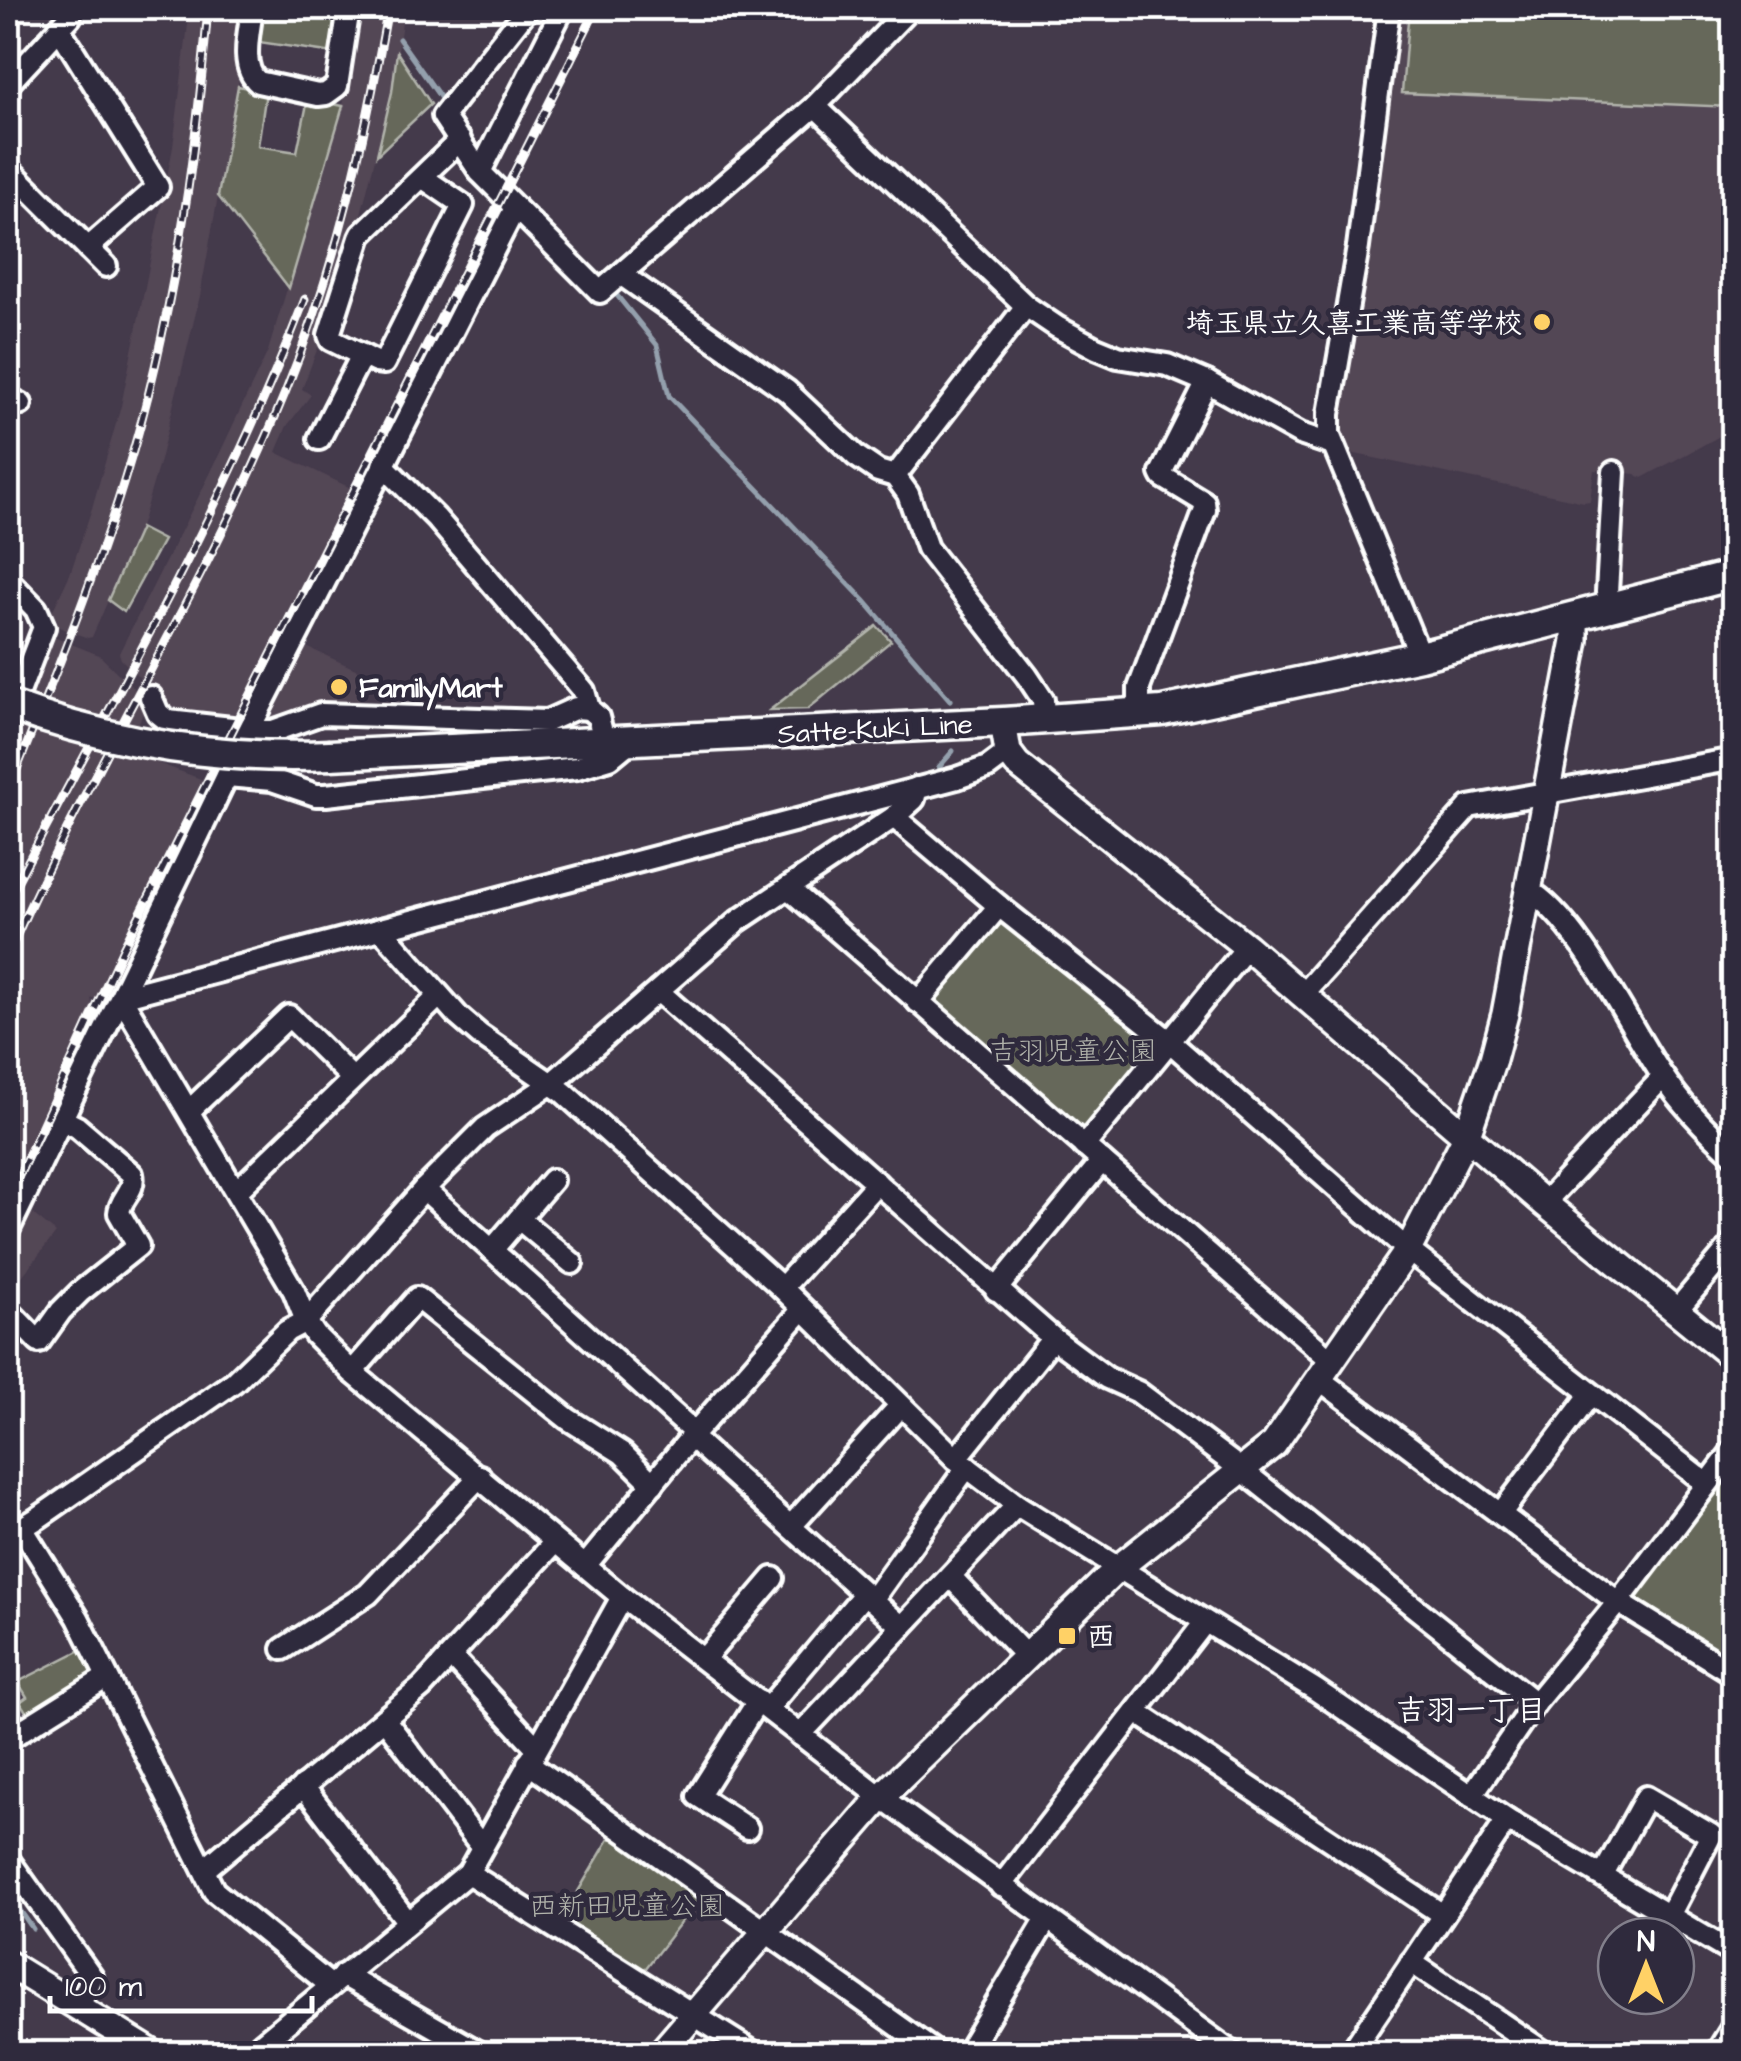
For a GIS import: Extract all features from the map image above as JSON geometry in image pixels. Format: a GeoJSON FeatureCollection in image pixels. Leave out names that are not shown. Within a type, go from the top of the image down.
{"type":"FeatureCollection","features":[{"type":"Feature","properties":{"kind":"main road","name":"Satte-Kuki Line"},"geometry":{"type":"LineString","coordinates":[[12,690],[86,730],[146,743],[242,755],[330,756],[1139,713],[1263,692],[1420,656],[1734,575]]}},
{"type":"Feature","properties":{"kind":"street"},"geometry":{"type":"LineString","coordinates":[[8,84],[70,16],[68,8]]}},
{"type":"Feature","properties":{"kind":"street"},"geometry":{"type":"LineString","coordinates":[[252,8],[247,64],[252,78],[318,95],[337,86],[350,8]]}},
{"type":"Feature","properties":{"kind":"street"},"geometry":{"type":"LineString","coordinates":[[528,8],[443,116],[480,172],[600,292],[815,106],[910,8]]}},
{"type":"Feature","properties":{"kind":"street"},"geometry":{"type":"LineString","coordinates":[[480,172],[564,8]]}},
{"type":"Feature","properties":{"kind":"street"},"geometry":{"type":"LineString","coordinates":[[1389,8],[1358,247],[1329,414],[1332,445],[1420,656]]}},
{"type":"Feature","properties":{"kind":"street"},"geometry":{"type":"LineString","coordinates":[[59,28],[158,187],[88,248]]}},
{"type":"Feature","properties":{"kind":"street"},"geometry":{"type":"LineString","coordinates":[[815,106],[1026,306],[1057,327],[1118,357],[1167,365],[1207,382],[1300,434],[1332,445]]}},
{"type":"Feature","properties":{"kind":"street"},"geometry":{"type":"LineString","coordinates":[[422,177],[464,205],[384,363],[332,340],[329,335],[360,238],[422,177],[460,140]]}},
{"type":"Feature","properties":{"kind":"street"},"geometry":{"type":"LineString","coordinates":[[8,168],[106,266]]}},
{"type":"Feature","properties":{"kind":"street"},"geometry":{"type":"LineString","coordinates":[[8,1231],[227,776],[515,208]]}},
{"type":"Feature","properties":{"kind":"street"},"geometry":{"type":"LineString","coordinates":[[622,276],[787,391],[856,456],[878,471],[895,476],[908,494],[927,548],[1027,676],[1042,700],[1044,719]]}},
{"type":"Feature","properties":{"kind":"street"},"geometry":{"type":"LineString","coordinates":[[895,476],[1026,306]]}},
{"type":"Feature","properties":{"kind":"street"},"geometry":{"type":"LineString","coordinates":[[319,439],[362,355]]}},
{"type":"Feature","properties":{"kind":"street"},"geometry":{"type":"LineString","coordinates":[[1139,713],[1139,688],[1205,510],[1199,496],[1161,473],[1207,382]]}},
{"type":"Feature","properties":{"kind":"street"},"geometry":{"type":"LineString","coordinates":[[383,464],[436,518],[584,691],[588,710]]}},
{"type":"Feature","properties":{"kind":"street"},"geometry":{"type":"LineString","coordinates":[[1610,607],[1607,592],[1614,472]]}},
{"type":"Feature","properties":{"kind":"street"},"geometry":{"type":"LineString","coordinates":[[8,580],[36,608],[44,627],[12,690],[8,721]]}},
{"type":"Feature","properties":{"kind":"street"},"geometry":{"type":"LineString","coordinates":[[660,2054],[881,1798],[1118,1568],[1274,1444],[1408,1250],[1467,1135],[1505,1014],[1575,640],[1575,616]]}},
{"type":"Feature","properties":{"kind":"street"},"geometry":{"type":"LineString","coordinates":[[151,697],[158,713],[168,722],[273,731],[320,714],[546,721],[576,708],[598,717],[604,740]]}},
{"type":"Feature","properties":{"kind":"street"},"geometry":{"type":"LineString","coordinates":[[1003,722],[1008,752],[1016,764],[1247,947],[1544,1203],[1734,1358]]}},
{"type":"Feature","properties":{"kind":"street"},"geometry":{"type":"LineString","coordinates":[[227,776],[272,780],[326,795],[577,768],[610,758],[634,739]]}},
{"type":"Feature","properties":{"kind":"street"},"geometry":{"type":"LineString","coordinates":[[121,997],[981,771],[1008,752]]}},
{"type":"Feature","properties":{"kind":"street"},"geometry":{"type":"LineString","coordinates":[[1303,994],[1462,812],[1480,803],[1733,766]]}},
{"type":"Feature","properties":{"kind":"street"},"geometry":{"type":"LineString","coordinates":[[482,2054],[337,1980],[214,1891],[78,1618],[12,1527],[234,1382],[287,1332],[306,1321],[424,1188],[485,1128],[552,1083],[738,921],[894,816],[914,799],[917,788]]}},
{"type":"Feature","properties":{"kind":"street"},"geometry":{"type":"LineString","coordinates":[[894,816],[999,906],[1169,1041],[1408,1250],[1706,1483]]}},
{"type":"Feature","properties":{"kind":"street"},"geometry":{"type":"LineString","coordinates":[[788,888],[1102,1161],[1325,1369],[1501,1513],[1618,1602],[1734,1674]]}},
{"type":"Feature","properties":{"kind":"street"},"geometry":{"type":"LineString","coordinates":[[1528,890],[1547,900],[1663,1077],[1696,1118],[1730,1146]]}},
{"type":"Feature","properties":{"kind":"street"},"geometry":{"type":"LineString","coordinates":[[918,1002],[999,906]]}},
{"type":"Feature","properties":{"kind":"street"},"geometry":{"type":"LineString","coordinates":[[381,930],[439,996],[480,1035],[552,1083],[782,1288],[899,1406],[1017,1506],[1316,1690],[1508,1820],[1734,1954]]}},
{"type":"Feature","properties":{"kind":"street"},"geometry":{"type":"LineString","coordinates":[[1084,1146],[1247,947]]}},
{"type":"Feature","properties":{"kind":"street"},"geometry":{"type":"LineString","coordinates":[[658,991],[1053,1338],[1107,1378],[1138,1392],[1243,1471],[1536,1703]]}},
{"type":"Feature","properties":{"kind":"street"},"geometry":{"type":"LineString","coordinates":[[238,1191],[439,996]]}},
{"type":"Feature","properties":{"kind":"street"},"geometry":{"type":"LineString","coordinates":[[121,997],[238,1191],[294,1291],[306,1321],[352,1372],[622,1597],[881,1798],[1234,2054]]}},
{"type":"Feature","properties":{"kind":"street"},"geometry":{"type":"LineString","coordinates":[[190,1110],[289,1016],[352,1078]]}},
{"type":"Feature","properties":{"kind":"street"},"geometry":{"type":"LineString","coordinates":[[1544,1203],[1663,1077]]}},
{"type":"Feature","properties":{"kind":"street"},"geometry":{"type":"LineString","coordinates":[[8,1310],[39,1342],[80,1292],[138,1246],[119,1213],[133,1186],[132,1174],[77,1127],[63,1120]]}},
{"type":"Feature","properties":{"kind":"street"},"geometry":{"type":"LineString","coordinates":[[996,1290],[1102,1161]]}},
{"type":"Feature","properties":{"kind":"street"},"geometry":{"type":"LineString","coordinates":[[492,1250],[552,1180]]}},
{"type":"Feature","properties":{"kind":"street"},"geometry":{"type":"LineString","coordinates":[[782,1288],[878,1182]]}},
{"type":"Feature","properties":{"kind":"street"},"geometry":{"type":"LineString","coordinates":[[424,1188],[902,1627]]}},
{"type":"Feature","properties":{"kind":"street"},"geometry":{"type":"LineString","coordinates":[[519,1219],[572,1264]]}},
{"type":"Feature","properties":{"kind":"street"},"geometry":{"type":"LineString","coordinates":[[1676,1310],[1734,1242]]}},
{"type":"Feature","properties":{"kind":"street"},"geometry":{"type":"LineString","coordinates":[[352,1372],[418,1298],[568,1419],[622,1453],[653,1484]]}},
{"type":"Feature","properties":{"kind":"street"},"geometry":{"type":"LineString","coordinates":[[585,1566],[803,1309]]}},
{"type":"Feature","properties":{"kind":"street"},"geometry":{"type":"LineString","coordinates":[[747,1828],[698,1796],[763,1704],[868,1597],[1053,1338]]}},
{"type":"Feature","properties":{"kind":"street"},"geometry":{"type":"LineString","coordinates":[[1501,1513],[1590,1395]]}},
{"type":"Feature","properties":{"kind":"street"},"geometry":{"type":"LineString","coordinates":[[791,1526],[899,1406]]}},
{"type":"Feature","properties":{"kind":"street"},"geometry":{"type":"LineString","coordinates":[[1471,1796],[1536,1703],[1734,1449]]}},
{"type":"Feature","properties":{"kind":"street"},"geometry":{"type":"LineString","coordinates":[[282,1648],[368,1594],[480,1476]]}},
{"type":"Feature","properties":{"kind":"street"},"geometry":{"type":"LineString","coordinates":[[800,1735],[1017,1506]]}},
{"type":"Feature","properties":{"kind":"street"},"geometry":{"type":"LineString","coordinates":[[204,1870],[385,1720],[451,1656],[555,1542]]}},
{"type":"Feature","properties":{"kind":"street"},"geometry":{"type":"LineString","coordinates":[[951,1577],[1026,1656]]}},
{"type":"Feature","properties":{"kind":"street"},"geometry":{"type":"LineString","coordinates":[[704,1659],[772,1578]]}},
{"type":"Feature","properties":{"kind":"street"},"geometry":{"type":"LineString","coordinates":[[249,2054],[468,1872],[622,1597]]}},
{"type":"Feature","properties":{"kind":"street"},"geometry":{"type":"LineString","coordinates":[[1001,1886],[1205,1622]]}},
{"type":"Feature","properties":{"kind":"street"},"geometry":{"type":"LineString","coordinates":[[451,1656],[533,1756],[766,1932],[938,2054]]}},
{"type":"Feature","properties":{"kind":"street"},"geometry":{"type":"LineString","coordinates":[[8,1739],[107,1677]]}},
{"type":"Feature","properties":{"kind":"street"},"geometry":{"type":"LineString","coordinates":[[1136,1712],[1443,1915]]}},
{"type":"Feature","properties":{"kind":"street"},"geometry":{"type":"LineString","coordinates":[[385,1720],[482,1847]]}},
{"type":"Feature","properties":{"kind":"street"},"geometry":{"type":"LineString","coordinates":[[303,1786],[408,1922]]}},
{"type":"Feature","properties":{"kind":"street"},"geometry":{"type":"LineString","coordinates":[[1602,1875],[1646,1797],[1711,1835],[1670,1914]]}},
{"type":"Feature","properties":{"kind":"street"},"geometry":{"type":"LineString","coordinates":[[1350,2054],[1508,1820]]}},
{"type":"Feature","properties":{"kind":"street"},"geometry":{"type":"LineString","coordinates":[[8,1860],[92,1977],[79,2007]]}},
{"type":"Feature","properties":{"kind":"street"},"geometry":{"type":"LineString","coordinates":[[468,1872],[756,2054]]}},
{"type":"Feature","properties":{"kind":"street"},"geometry":{"type":"LineString","coordinates":[[966,2054],[1047,1919]]}},
{"type":"Feature","properties":{"kind":"street"},"geometry":{"type":"LineString","coordinates":[[1411,1962],[1547,2054]]}},
{"type":"Feature","properties":{"kind":"street"},"geometry":{"type":"LineString","coordinates":[[8,1964],[154,2054]]}},
{"type":"Feature","properties":{"kind":"street"},"geometry":{"type":"LineString","coordinates":[[1716,2054],[1734,2025]]}},
{"type":"Feature","properties":{"kind":"shaded area"},"geometry":{"type":"Polygon","coordinates":[[[190,8],[245,8],[238,86],[200,296],[160,460],[140,528],[92,637],[88,638],[56,626],[58,621],[52,612],[70,574],[121,406],[173,147],[190,8]]]}},
{"type":"Feature","properties":{"kind":"shaded area"},"geometry":{"type":"Polygon","coordinates":[[[360,8],[404,8],[392,92],[345,277],[302,389],[311,395],[287,426],[276,452],[359,492],[243,722],[175,716],[167,707],[163,691],[157,686],[153,691],[119,653],[268,351],[343,106],[360,8]]]}},
{"type":"Feature","properties":{"kind":"shaded area","name":"埼玉県立久喜工業高等学校"},"geometry":{"type":"Polygon","coordinates":[[[1397,8],[1733,8],[1733,429],[1642,478],[1594,470],[1590,501],[1584,502],[1341,451],[1334,419],[1397,8]]]}},
{"type":"Feature","properties":{"kind":"shaded area"},"geometry":{"type":"Polygon","coordinates":[[[51,636],[99,655],[148,702],[126,751],[214,784],[113,993],[91,999],[95,1013],[104,1011],[8,1220],[8,746],[51,636]]]}},
{"type":"Feature","properties":{"kind":"shaded area"},"geometry":{"type":"Polygon","coordinates":[[[302,645],[369,675],[356,709],[263,723],[302,645]]]}},
{"type":"Feature","properties":{"kind":"shaded area"},"geometry":{"type":"Polygon","coordinates":[[[28,1210],[56,1233],[16,1284],[8,1277],[8,1251],[28,1210]]]}},
{"type":"Feature","properties":{"kind":"green space"},"geometry":{"type":"Polygon","coordinates":[[[263,8],[341,8],[334,53],[259,42],[263,8]]]}},
{"type":"Feature","properties":{"kind":"green space"},"geometry":{"type":"Polygon","coordinates":[[[1409,8],[1733,8],[1733,107],[1402,93],[1409,8]]]}},
{"type":"Feature","properties":{"kind":"green space"},"geometry":{"type":"Polygon","coordinates":[[[397,52],[431,104],[377,155],[392,92],[397,52]]]}},
{"type":"Feature","properties":{"kind":"green space"},"geometry":{"type":"Polygon","coordinates":[[[238,86],[266,92],[258,146],[297,152],[308,99],[343,106],[289,288],[218,196],[238,86]]]}},
{"type":"Feature","properties":{"kind":"green space"},"geometry":{"type":"Polygon","coordinates":[[[140,528],[163,540],[124,612],[108,600],[140,528]]]}},
{"type":"Feature","properties":{"kind":"green space"},"geometry":{"type":"Polygon","coordinates":[[[877,626],[891,641],[808,709],[770,710],[877,626]]]}},
{"type":"Feature","properties":{"kind":"green space","name":"吉羽児童公園"},"geometry":{"type":"Polygon","coordinates":[[[1000,922],[1155,1043],[1082,1133],[931,1002],[1000,922]]]}},
{"type":"Feature","properties":{"kind":"green space"},"geometry":{"type":"Polygon","coordinates":[[[1733,1471],[1733,1660],[1633,1596],[1733,1471]]]}},
{"type":"Feature","properties":{"kind":"green space"},"geometry":{"type":"Polygon","coordinates":[[[87,1647],[102,1675],[31,1720],[20,1702],[27,1697],[18,1682],[87,1647]]]}},
{"type":"Feature","properties":{"kind":"green space","name":"西新田児童公園"},"geometry":{"type":"Polygon","coordinates":[[[618,1838],[697,1892],[697,1901],[646,1968],[639,1970],[564,1924],[564,1915],[609,1839],[618,1838]]]}},
{"type":"Feature","properties":{"kind":"waterway"},"geometry":{"type":"LineString","coordinates":[[399,39],[445,104]]}},
{"type":"Feature","properties":{"kind":"waterway"},"geometry":{"type":"LineString","coordinates":[[615,293],[657,345],[669,396],[864,600],[950,700]]}},
{"type":"Feature","properties":{"kind":"waterway"},"geometry":{"type":"LineString","coordinates":[[939,767],[953,751]]}},
{"type":"Feature","properties":{"kind":"waterway"},"geometry":{"type":"LineString","coordinates":[[8,1893],[33,1929]]}},
{"type":"Feature","properties":{"kind":"railway"},"geometry":{"type":"LineString","coordinates":[[8,791],[85,597],[142,421],[179,245],[208,8]]}},
{"type":"Feature","properties":{"kind":"railway"},"geometry":{"type":"LineString","coordinates":[[8,955],[75,814],[220,536],[285,393],[320,298],[347,203],[388,8]]}},
{"type":"Feature","properties":{"kind":"railway"},"geometry":{"type":"LineString","coordinates":[[8,1200],[123,948],[597,8]]}},
{"type":"Feature","properties":{"kind":"railway"},"geometry":{"type":"LineString","coordinates":[[8,899],[203,529],[305,299]]}},
{"type":"Feature","properties":{"kind":"place","name":"埼玉県立久喜工業高等学校"},"geometry":{"type":"Point","coordinates":[1542,322]}},
{"type":"Feature","properties":{"kind":"place","name":"FamilyMart"},"geometry":{"type":"Point","coordinates":[339,687]}},
{"type":"Feature","properties":{"kind":"place","name":"西"},"geometry":{"type":"Point","coordinates":[1067,1636]}},
{"type":"Feature","properties":{"kind":"district","name":"吉羽一丁目"},"geometry":{"type":"Point","coordinates":[1471,1710]}}]}
